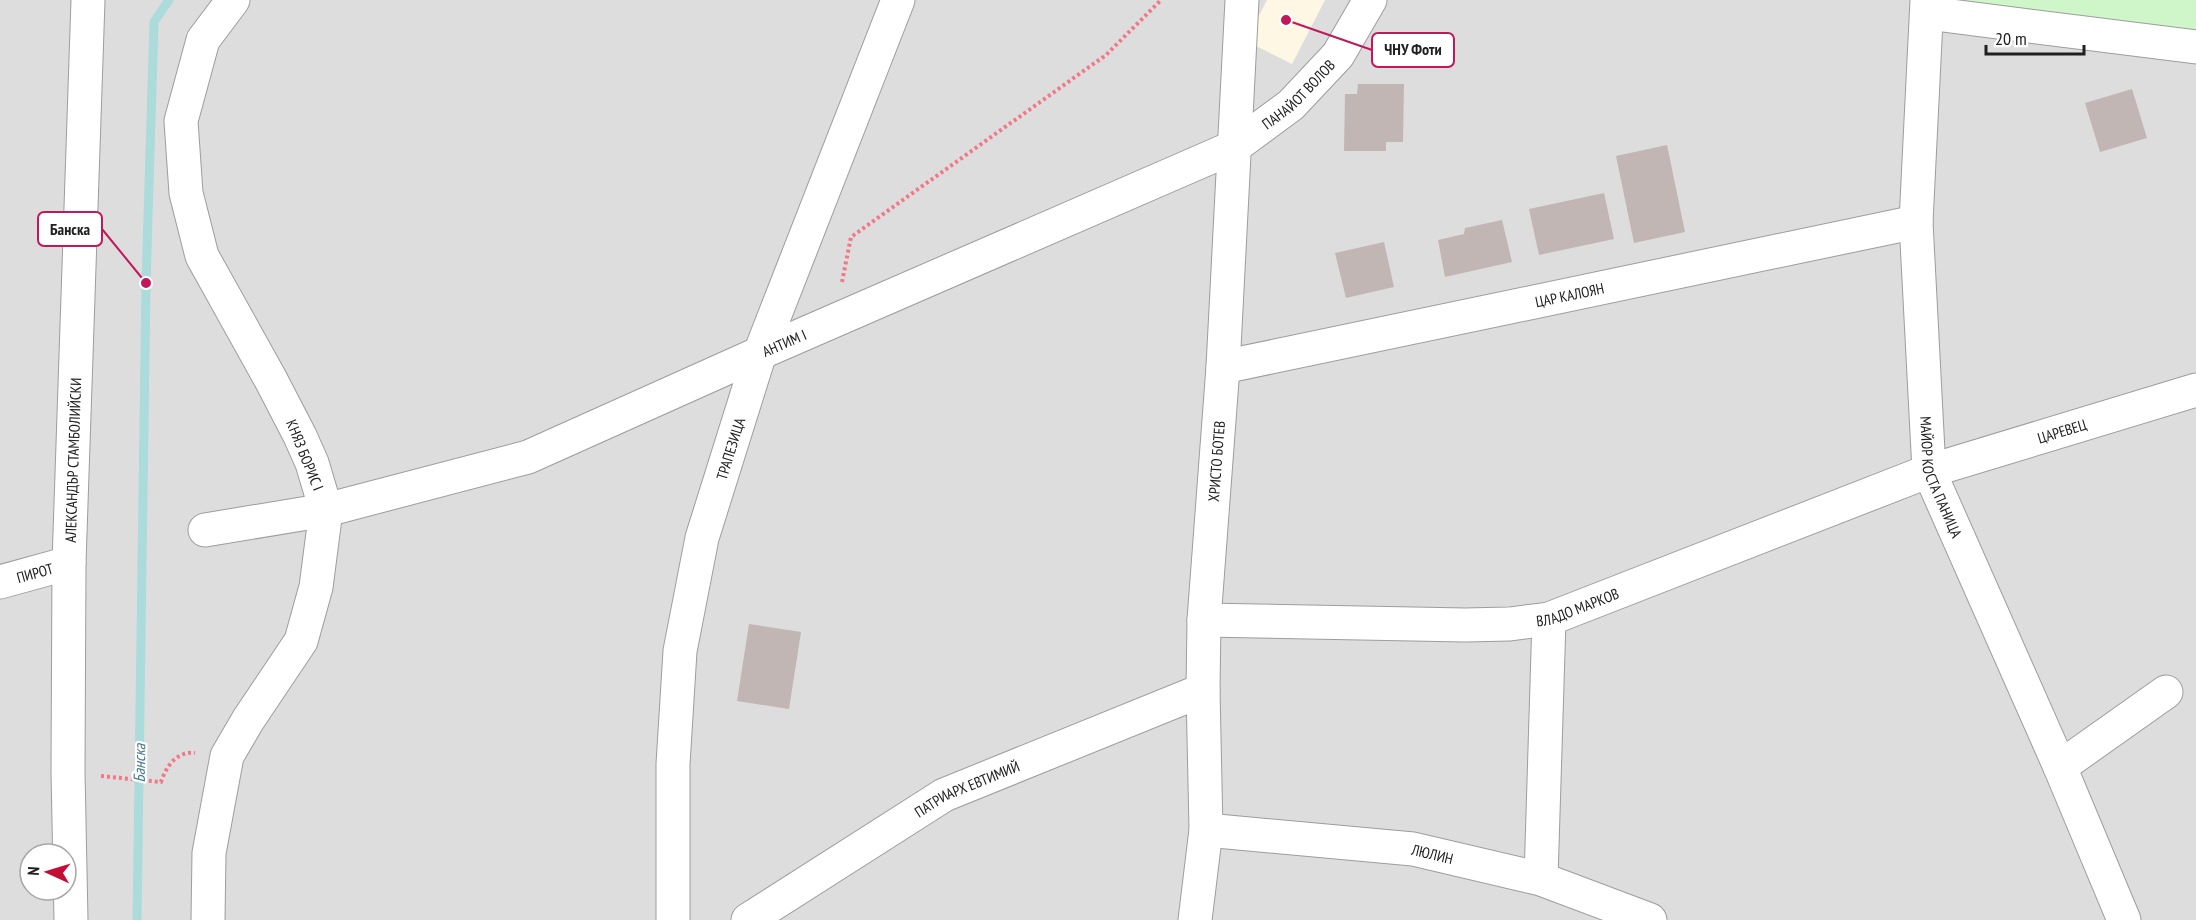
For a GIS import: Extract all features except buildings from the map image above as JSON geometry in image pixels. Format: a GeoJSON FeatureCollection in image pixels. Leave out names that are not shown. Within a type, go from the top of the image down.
{"type":"FeatureCollection","features":[{"type":"Feature","properties":{"kind":"street","name":"АЛЕКСАНДЪР СТАМБОЛИЙСКИ"},"geometry":{"type":"LineString","coordinates":[[71,920],[68,772],[69,563],[88,0]]}},
{"type":"Feature","properties":{"kind":"street","name":"КНЯЗ БОРИС I"},"geometry":{"type":"LineString","coordinates":[[208,920],[209,853],[227,756],[248,720],[301,641],[316,587],[326,510],[312,463],[300,436],[272,380],[202,256],[186,193],[181,121],[203,40],[233,0]]}},
{"type":"Feature","properties":{"kind":"street","name":"ТРАПЕЗИЦА"},"geometry":{"type":"LineString","coordinates":[[673,920],[673,764],[680,651],[702,538],[760,353],[898,0]]}},
{"type":"Feature","properties":{"kind":"street","name":"ХРИСТО БОТЕВ"},"geometry":{"type":"LineString","coordinates":[[1195,920],[1206,830],[1204,620],[1223,367],[1242,0]]}},
{"type":"Feature","properties":{"kind":"street","name":"ПАНАЙОТ ВОЛОВ"},"geometry":{"type":"LineString","coordinates":[[1234,147],[1291,105],[1338,55],[1370,0]]}},
{"type":"Feature","properties":{"kind":"street"},"geometry":{"type":"LineString","coordinates":[[1927,6],[2196,47]]}},
{"type":"Feature","properties":{"kind":"street","name":"МАЙОР КОСТА ПАНИЦА"},"geometry":{"type":"LineString","coordinates":[[1927,6],[1916,222],[1929,471],[2060,767],[2124,920]]}},
{"type":"Feature","properties":{"kind":"street","name":"АНТИМ I"},"geometry":{"type":"LineString","coordinates":[[205,530],[326,510],[528,458],[760,353],[1234,147]]}},
{"type":"Feature","properties":{"kind":"street","name":"ЦАР КАЛОЯН"},"geometry":{"type":"LineString","coordinates":[[1223,367],[1916,222]]}},
{"type":"Feature","properties":{"kind":"street","name":"ЦАРЕВЕЦ"},"geometry":{"type":"LineString","coordinates":[[1929,471],[2196,390]]}},
{"type":"Feature","properties":{"kind":"street","name":"ВЛАДО МАРКОВ"},"geometry":{"type":"LineString","coordinates":[[1204,620],[1465,625],[1510,624],[1549,619],[1929,471]]}},
{"type":"Feature","properties":{"kind":"street","name":"ПИРОТ"},"geometry":{"type":"LineString","coordinates":[[0,582],[69,563]]}},
{"type":"Feature","properties":{"kind":"street"},"geometry":{"type":"LineString","coordinates":[[1540,879],[1549,619]]}},
{"type":"Feature","properties":{"kind":"street","name":"ПАТРИАРХ ЕВТИМИЙ"},"geometry":{"type":"LineString","coordinates":[[748,920],[944,795],[1203,690]]}},
{"type":"Feature","properties":{"kind":"street"},"geometry":{"type":"LineString","coordinates":[[2060,767],[2166,692]]}},
{"type":"Feature","properties":{"kind":"street","name":"ЛЮЛИН"},"geometry":{"type":"LineString","coordinates":[[1206,830],[1413,849],[1540,879],[1650,920]]}},
{"type":"Feature","properties":{"kind":"path"},"geometry":{"type":"LineString","coordinates":[[833,321],[851,237],[1106,55],[1161,0]]}},
{"type":"Feature","properties":{"kind":"path"},"geometry":{"type":"LineString","coordinates":[[99,775],[160,782],[167,765],[177,757],[189,752],[227,756]]}},
{"type":"Feature","properties":{"kind":"shaded area"},"geometry":{"type":"Polygon","coordinates":[[[0,0],[2006,0],[2196,47],[2196,920],[0,920],[0,0]]]}},
{"type":"Feature","properties":{"kind":"shaded area"},"geometry":{"type":"Polygon","coordinates":[[[1267,0],[1325,0],[1292,64],[1246,41],[1267,0]]]}},
{"type":"Feature","properties":{"kind":"green space"},"geometry":{"type":"Polygon","coordinates":[[[1928,0],[2196,0],[2196,37],[1928,0]]]}},
{"type":"Feature","properties":{"kind":"waterway","name":"Банска"},"geometry":{"type":"LineString","coordinates":[[137,920],[146,283],[154,22],[169,0]]}},
{"type":"Feature","properties":{"kind":"place","name":"ЧНУ Фоти"},"geometry":{"type":"Point","coordinates":[1286,20]}},
{"type":"Feature","properties":{"kind":"place","name":"Банска"},"geometry":{"type":"Point","coordinates":[146,283]}}]}
